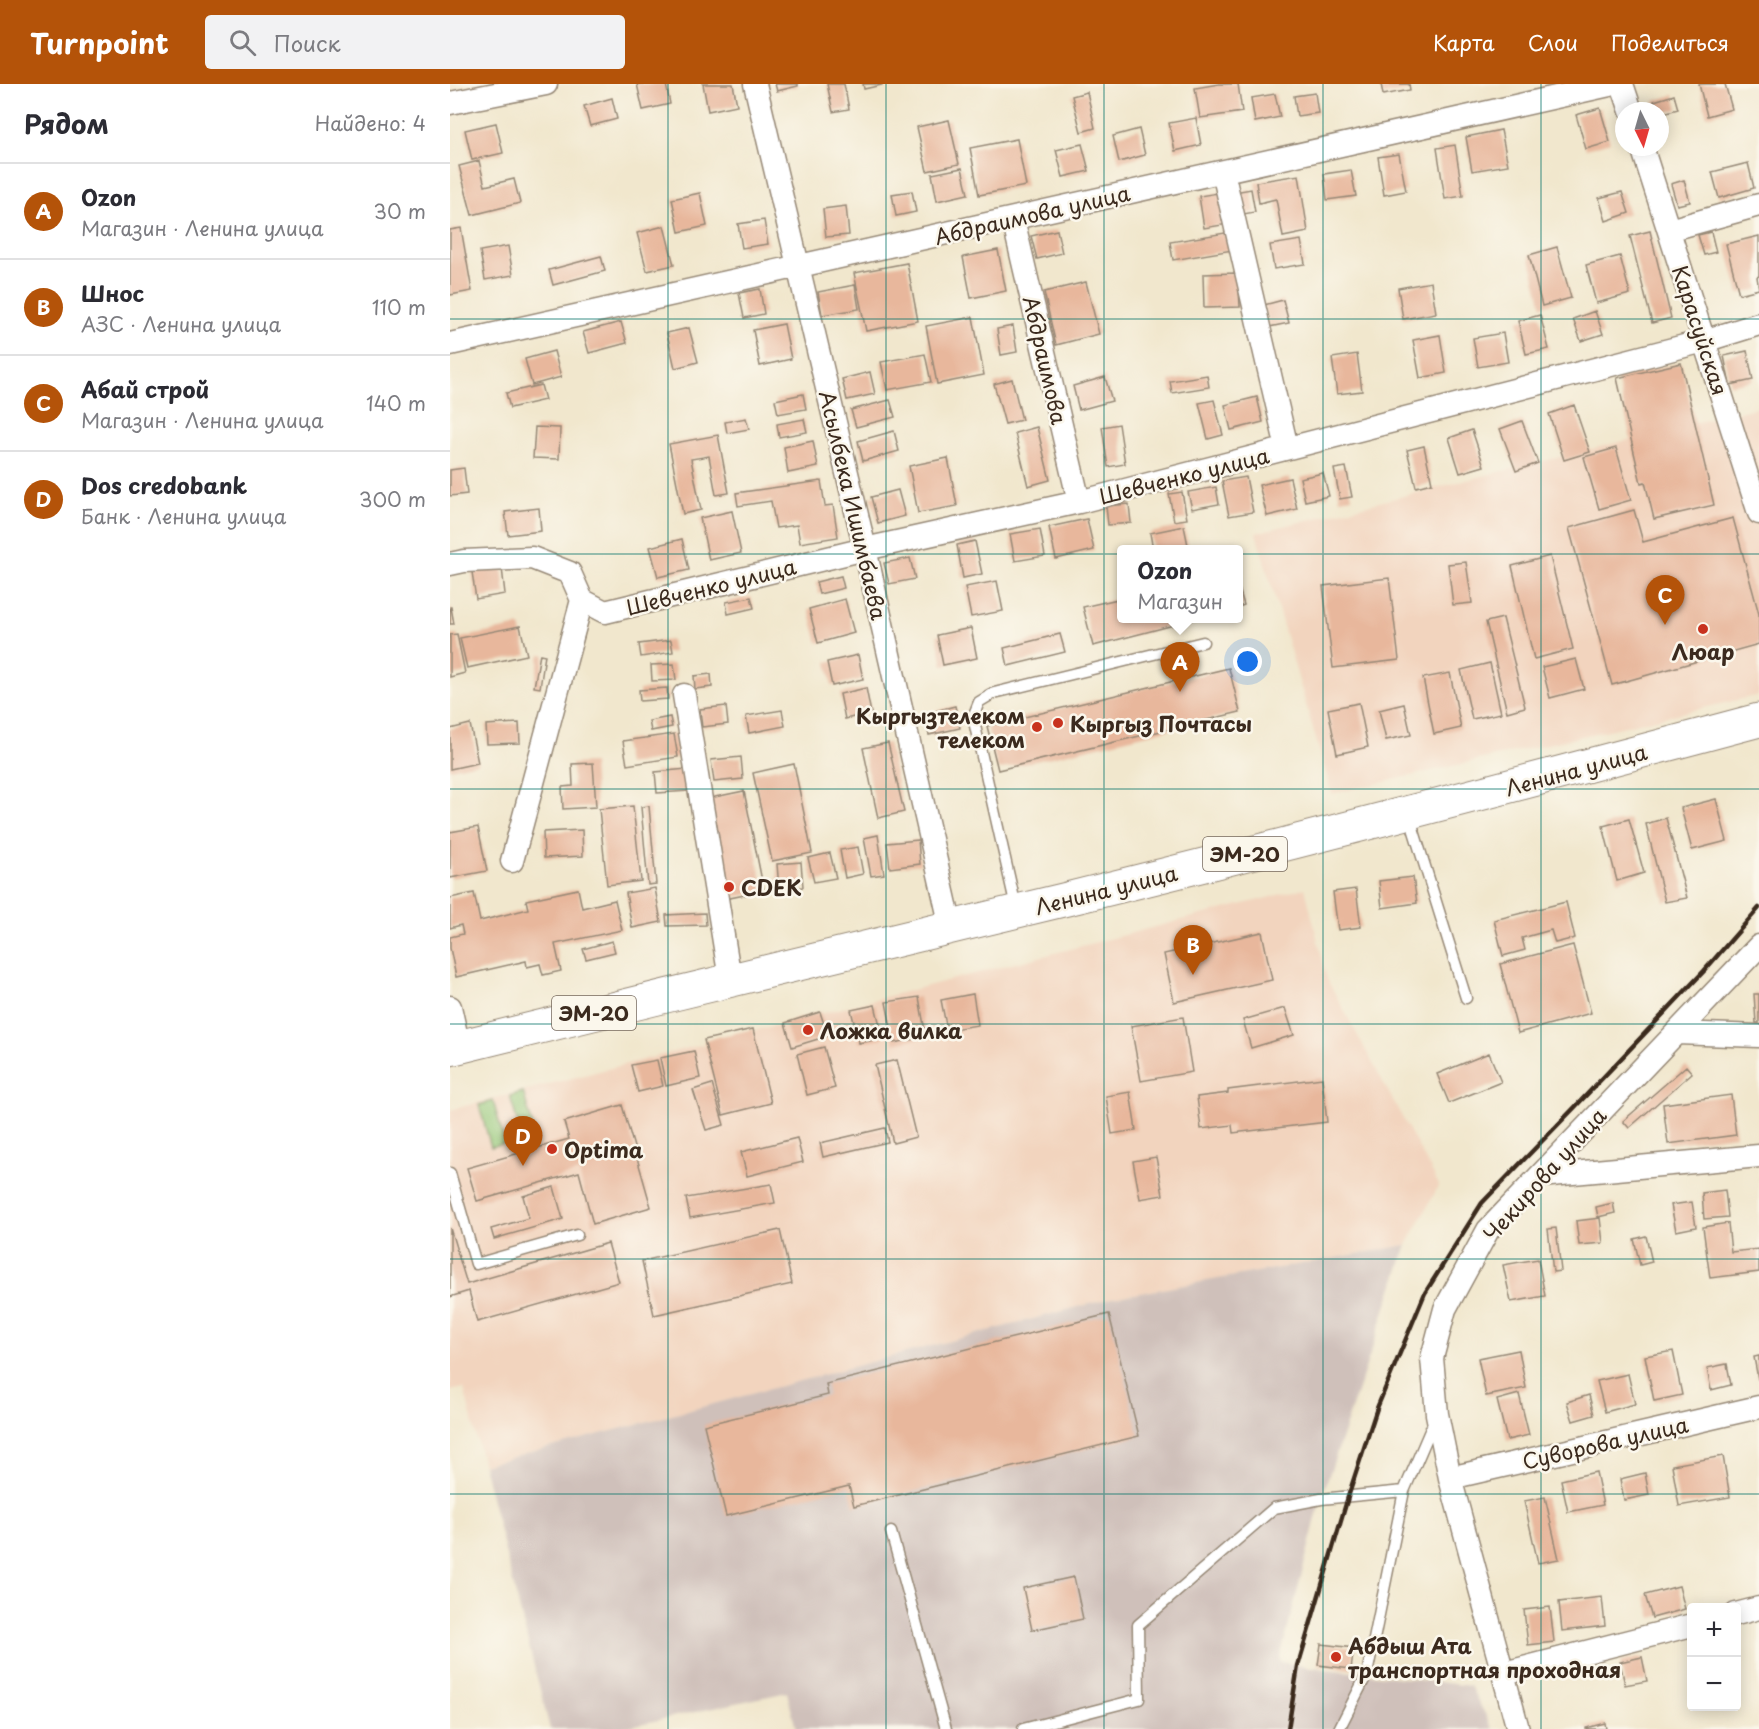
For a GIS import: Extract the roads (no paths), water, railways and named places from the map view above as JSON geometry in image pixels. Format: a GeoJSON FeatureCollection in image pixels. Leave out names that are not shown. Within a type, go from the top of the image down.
{"type":"FeatureCollection","features":[{"type":"Feature","properties":{"kind":"main road","name":"Ленина улица"},"geometry":{"type":"LineString","coordinates":[[454,1048],[1408,813],[1759,720]]}},
{"type":"Feature","properties":{"kind":"street"},"geometry":{"type":"LineString","coordinates":[[450,103],[546,84]]}},
{"type":"Feature","properties":{"kind":"street","name":"Асылбека Ишимбаева"},"geometry":{"type":"LineString","coordinates":[[755,84],[865,549],[951,927]]}},
{"type":"Feature","properties":{"kind":"street","name":"Абдраимова улица"},"geometry":{"type":"LineString","coordinates":[[450,344],[1614,84]]}},
{"type":"Feature","properties":{"kind":"street"},"geometry":{"type":"LineString","coordinates":[[1622,84],[1628,102]]}},
{"type":"Feature","properties":{"kind":"street","name":"Карасуйская"},"geometry":{"type":"LineString","coordinates":[[1645,156],[1759,513]]}},
{"type":"Feature","properties":{"kind":"street"},"geometry":{"type":"LineString","coordinates":[[1223,172],[1287,448]]}},
{"type":"Feature","properties":{"kind":"street"},"geometry":{"type":"LineString","coordinates":[[1669,230],[1759,205]]}},
{"type":"Feature","properties":{"kind":"street","name":"Абдраимова"},"geometry":{"type":"LineString","coordinates":[[1013,219],[1079,502]]}},
{"type":"Feature","properties":{"kind":"street","name":"Шевченко улица"},"geometry":{"type":"LineString","coordinates":[[582,600],[605,612],[865,549],[1079,502],[1704,341],[1759,324]]}},
{"type":"Feature","properties":{"kind":"street"},"geometry":{"type":"LineString","coordinates":[[450,564],[464,561],[532,558],[570,573],[582,600],[512,861]]}},
{"type":"Feature","properties":{"kind":"street"},"geometry":{"type":"LineString","coordinates":[[684,695],[730,979]]}},
{"type":"Feature","properties":{"kind":"street","name":"Чекирова улица"},"geometry":{"type":"LineString","coordinates":[[1518,1729],[1450,1478],[1437,1414],[1432,1358],[1445,1309],[1488,1230],[1759,946]]}},
{"type":"Feature","properties":{"kind":"street"},"geometry":{"type":"LineString","coordinates":[[450,1007],[454,1048]]}},
{"type":"Feature","properties":{"kind":"street"},"geometry":{"type":"LineString","coordinates":[[1677,1033],[1759,1036]]}},
{"type":"Feature","properties":{"kind":"street"},"geometry":{"type":"LineString","coordinates":[[1539,1176],[1759,1156]]}},
{"type":"Feature","properties":{"kind":"street","name":"Суворова улица"},"geometry":{"type":"LineString","coordinates":[[1450,1478],[1759,1407]]}},
{"type":"Feature","properties":{"kind":"street"},"geometry":{"type":"LineString","coordinates":[[1741,1613],[1759,1608]]}},
{"type":"Feature","properties":{"kind":"street"},"geometry":{"type":"LineString","coordinates":[[1504,1673],[1687,1626]]}},
{"type":"Feature","properties":{"kind":"lane"},"geometry":{"type":"LineString","coordinates":[[1017,910],[973,717],[979,702],[994,693],[1203,642]]}},
{"type":"Feature","properties":{"kind":"lane"},"geometry":{"type":"LineString","coordinates":[[1408,813],[1466,998]]}},
{"type":"Feature","properties":{"kind":"lane"},"geometry":{"type":"LineString","coordinates":[[450,1173],[476,1264],[577,1235]]}},
{"type":"Feature","properties":{"kind":"lane"},"geometry":{"type":"LineString","coordinates":[[1339,1729],[1367,1674],[1404,1491],[1437,1414]]}},
{"type":"Feature","properties":{"kind":"lane"},"geometry":{"type":"LineString","coordinates":[[1023,1729],[1139,1699],[1138,1625],[1274,1508],[1322,1499],[1404,1491]]}},
{"type":"Feature","properties":{"kind":"lane"},"geometry":{"type":"LineString","coordinates":[[891,1532],[946,1729]]}},
{"type":"Feature","properties":{"kind":"railway"},"geometry":{"type":"LineString","coordinates":[[1288,1729],[1298,1666],[1348,1497],[1377,1408],[1425,1293],[1482,1203],[1704,971],[1759,908]]}},
{"type":"Feature","properties":{"kind":"place","name":"Абай строй"},"geometry":{"type":"Point","coordinates":[1665,625]}},
{"type":"Feature","properties":{"kind":"place","name":"Люар"},"geometry":{"type":"Point","coordinates":[1703,629]}},
{"type":"Feature","properties":{"kind":"place","name":"Ozon"},"geometry":{"type":"Point","coordinates":[1180,692]}},
{"type":"Feature","properties":{"kind":"place","name":"Кыргыз Почтасы"},"geometry":{"type":"Point","coordinates":[1058,723]}},
{"type":"Feature","properties":{"kind":"place","name":"Кыргызтелеком телеком"},"geometry":{"type":"Point","coordinates":[1037,727]}},
{"type":"Feature","properties":{"kind":"place","name":"CDEK"},"geometry":{"type":"Point","coordinates":[729,887]}},
{"type":"Feature","properties":{"kind":"place","name":"Шнос"},"geometry":{"type":"Point","coordinates":[1193,975]}},
{"type":"Feature","properties":{"kind":"place","name":"Ложка вилка"},"geometry":{"type":"Point","coordinates":[808,1030]}},
{"type":"Feature","properties":{"kind":"place","name":"Optima"},"geometry":{"type":"Point","coordinates":[552,1149]}},
{"type":"Feature","properties":{"kind":"place","name":"Dos credobank"},"geometry":{"type":"Point","coordinates":[523,1166]}},
{"type":"Feature","properties":{"kind":"place","name":"Абдыш Ата транспортная проходная"},"geometry":{"type":"Point","coordinates":[1336,1657]}}]}
